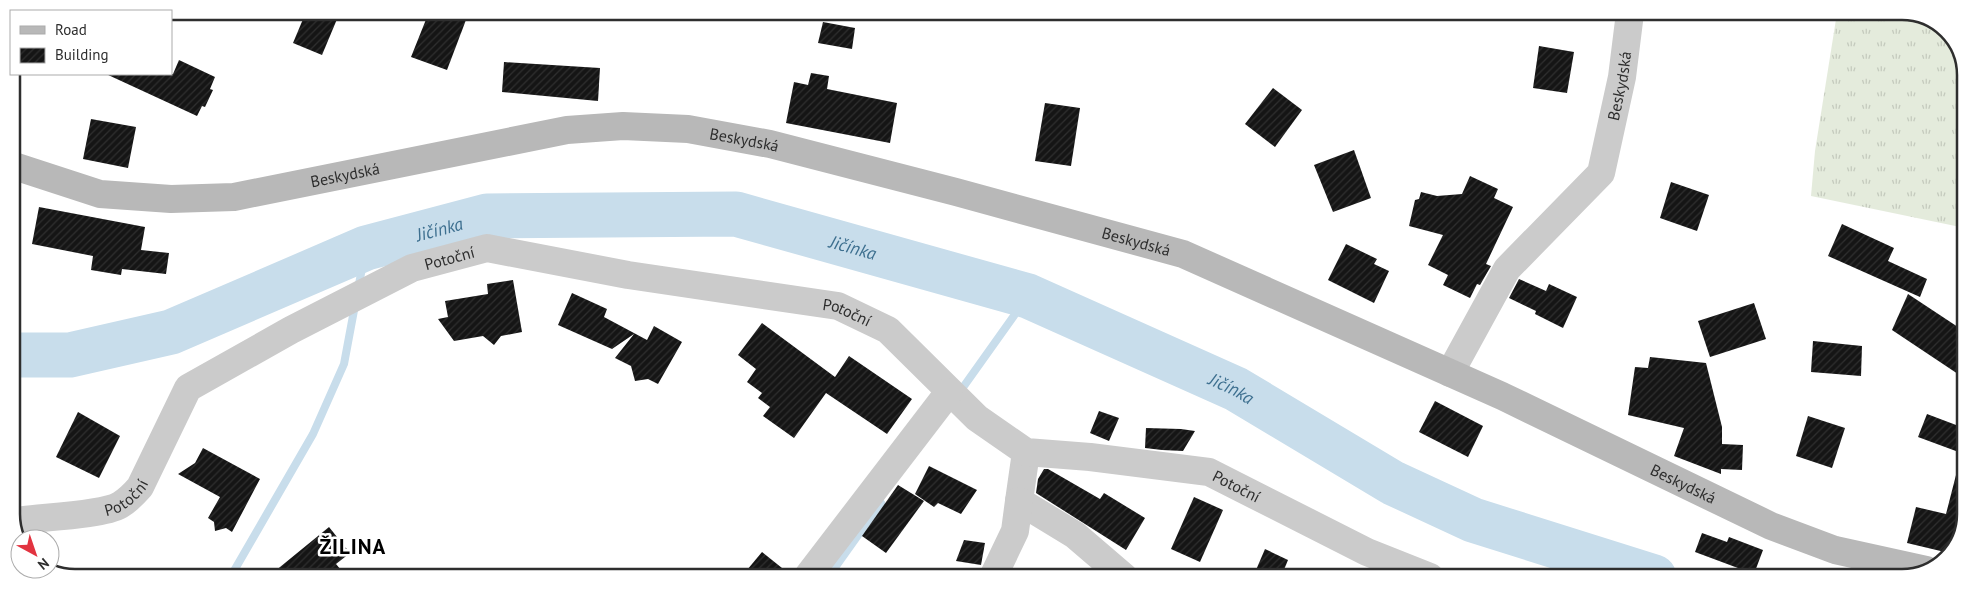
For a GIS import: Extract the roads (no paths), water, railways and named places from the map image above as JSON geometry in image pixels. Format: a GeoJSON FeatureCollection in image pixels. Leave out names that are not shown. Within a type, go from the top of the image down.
{"type":"FeatureCollection","features":[{"type":"Feature","properties":{"kind":"street","name":"Beskydská"},"geometry":{"type":"LineString","coordinates":[[1450,373],[1508,268],[1602,173],[1622,77],[1629,20]]}},
{"type":"Feature","properties":{"kind":"street","name":"Beskydská"},"geometry":{"type":"LineString","coordinates":[[20,168],[100,194],[171,199],[234,197],[567,130],[623,126],[688,129],[770,144],[1183,254],[1450,373],[1771,526],[1835,550],[1915,568]]}},
{"type":"Feature","properties":{"kind":"street","name":"Potoční"},"geometry":{"type":"LineString","coordinates":[[20,521],[103,510],[118,506],[131,498],[140,486],[188,388],[292,330],[412,268],[486,248],[628,275],[838,306],[888,330],[977,418],[1026,452],[1090,457],[1209,472],[1367,552],[1410,569]]}},
{"type":"Feature","properties":{"kind":"street"},"geometry":{"type":"LineString","coordinates":[[813,569],[950,392]]}},
{"type":"Feature","properties":{"kind":"street"},"geometry":{"type":"LineString","coordinates":[[997,569],[1014,531],[1026,452]]}},
{"type":"Feature","properties":{"kind":"street"},"geometry":{"type":"LineString","coordinates":[[1019,501],[1075,535],[1115,569]]}},
{"type":"Feature","properties":{"kind":"waterway","name":"Jičínka"},"geometry":{"type":"LineString","coordinates":[[20,355],[70,355],[171,332],[366,248],[487,216],[736,214],[1028,296],[1236,389],[1393,483],[1473,520],[1629,569]]}},
{"type":"Feature","properties":{"kind":"waterway"},"geometry":{"type":"LineString","coordinates":[[358,289],[366,248]]}},
{"type":"Feature","properties":{"kind":"waterway"},"geometry":{"type":"LineString","coordinates":[[959,393],[1028,296]]}},
{"type":"Feature","properties":{"kind":"waterway"},"geometry":{"type":"LineString","coordinates":[[235,569],[313,434],[344,364],[355,305]]}},
{"type":"Feature","properties":{"kind":"waterway"},"geometry":{"type":"LineString","coordinates":[[834,569],[881,503]]}},
{"type":"Feature","properties":{"kind":"district","name":"ŽILINA"},"geometry":{"type":"Point","coordinates":[353,546]}}]}
